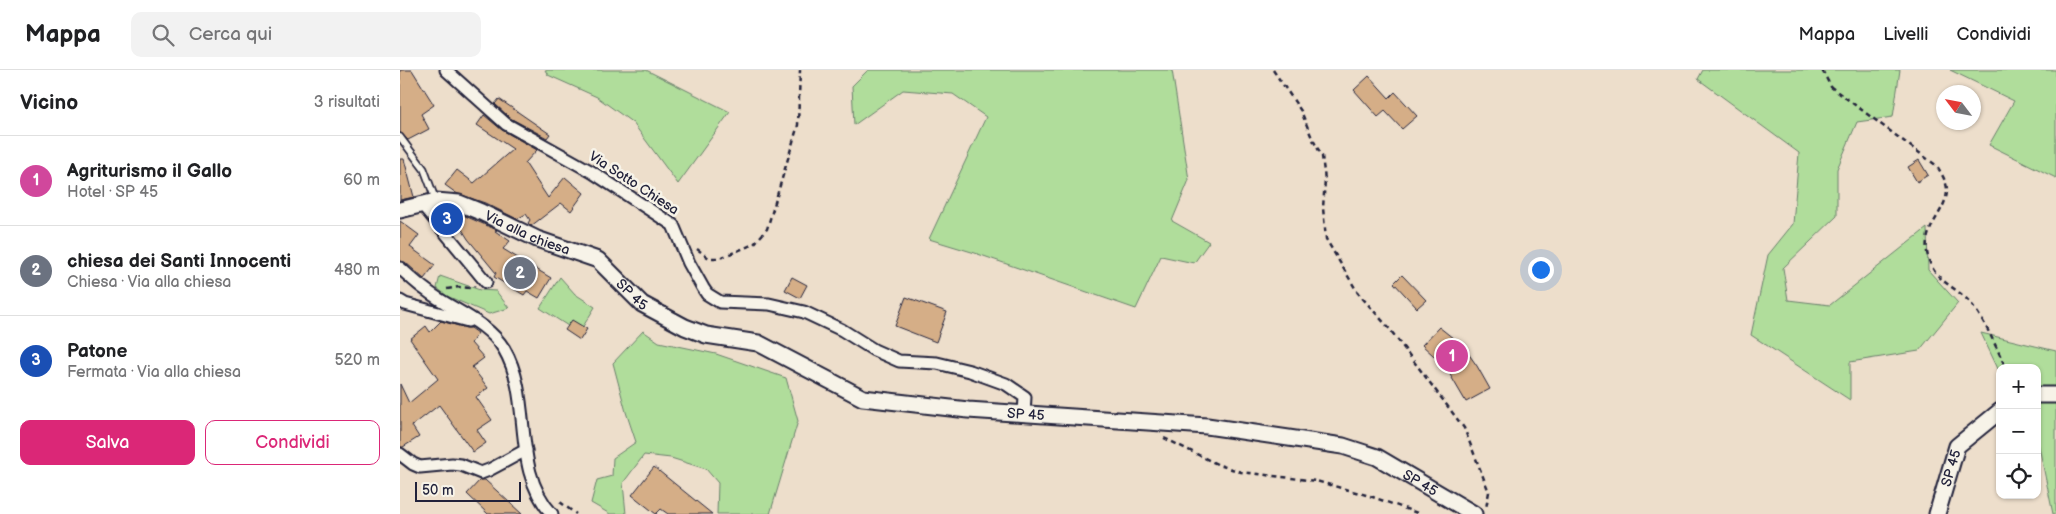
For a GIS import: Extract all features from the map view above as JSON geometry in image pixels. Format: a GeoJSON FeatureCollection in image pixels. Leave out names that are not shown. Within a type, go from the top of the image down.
{"type":"FeatureCollection","features":[{"type":"Feature","properties":{"kind":"street","name":"Via Sotto Chiesa"},"geometry":{"type":"LineString","coordinates":[[446,70],[506,124],[592,172],[673,225],[689,263],[703,288],[707,294],[720,302],[769,304],[804,312],[842,330],[874,350],[899,361],[937,363],[970,371],[1006,384],[1025,397],[1024,414]]}},
{"type":"Feature","properties":{"kind":"street","name":"Via alla chiesa"},"geometry":{"type":"LineString","coordinates":[[400,210],[429,202],[459,203],[537,239],[598,260]]}},
{"type":"Feature","properties":{"kind":"street"},"geometry":{"type":"LineString","coordinates":[[429,202],[486,282]]}},
{"type":"Feature","properties":{"kind":"street","name":"SP 45"},"geometry":{"type":"LineString","coordinates":[[598,260],[642,304],[685,327],[706,335],[758,343],[863,398],[968,410],[1207,426],[1344,446],[1377,457],[1474,514]]}},
{"type":"Feature","properties":{"kind":"street"},"geometry":{"type":"LineString","coordinates":[[400,268],[426,290],[492,333],[504,349],[515,372],[529,474],[540,500],[552,514]]}},
{"type":"Feature","properties":{"kind":"street"},"geometry":{"type":"LineString","coordinates":[[400,301],[438,314],[478,323]]}},
{"type":"Feature","properties":{"kind":"street"},"geometry":{"type":"LineString","coordinates":[[2041,395],[2056,395]]}},
{"type":"Feature","properties":{"kind":"street","name":"SP 45"},"geometry":{"type":"LineString","coordinates":[[1937,514],[1957,446],[1996,414]]}},
{"type":"Feature","properties":{"kind":"street"},"geometry":{"type":"LineString","coordinates":[[400,454],[420,467],[452,464],[461,465],[481,473],[526,450]]}},
{"type":"Feature","properties":{"kind":"lane"},"geometry":{"type":"LineString","coordinates":[[400,136],[424,169],[429,202]]}},
{"type":"Feature","properties":{"kind":"path"},"geometry":{"type":"LineString","coordinates":[[692,244],[709,258],[720,258],[754,244],[767,228],[798,125],[800,70]]}},
{"type":"Feature","properties":{"kind":"path"},"geometry":{"type":"LineString","coordinates":[[1273,70],[1301,110],[1312,138],[1322,156],[1325,180],[1323,208],[1326,239],[1358,293],[1388,327],[1464,428],[1489,492],[1487,507],[1483,514]]}},
{"type":"Feature","properties":{"kind":"path"},"geometry":{"type":"LineString","coordinates":[[1822,70],[1831,87],[1936,166],[1943,176],[1947,191],[1930,228],[1927,251],[1935,274],[1973,305],[1989,332],[2004,364]]}},
{"type":"Feature","properties":{"kind":"path"},"geometry":{"type":"LineString","coordinates":[[436,297],[446,289],[471,288]]}},
{"type":"Feature","properties":{"kind":"path"},"geometry":{"type":"LineString","coordinates":[[1157,435],[1218,465],[1263,475],[1316,480],[1370,496],[1420,514]]}},
{"type":"Feature","properties":{"kind":"green space"},"geometry":{"type":"Polygon","coordinates":[[[545,70],[646,70],[730,112],[678,184],[633,123],[597,97],[548,75],[545,70]]]}},
{"type":"Feature","properties":{"kind":"green space"},"geometry":{"type":"Polygon","coordinates":[[[868,70],[1172,70],[1189,180],[1172,221],[1209,242],[1194,263],[1161,256],[1136,309],[929,239],[986,117],[953,94],[903,90],[854,125],[852,86],[868,70]]]}},
{"type":"Feature","properties":{"kind":"green space"},"geometry":{"type":"Polygon","coordinates":[[[1703,70],[1900,70],[1893,117],[1857,122],[1837,169],[1837,216],[1783,268],[1788,300],[1830,305],[1927,228],[1928,270],[1958,303],[1919,351],[1850,362],[1850,400],[1751,335],[1768,255],[1793,224],[1799,153],[1698,79],[1703,70]]]}},
{"type":"Feature","properties":{"kind":"green space"},"geometry":{"type":"Polygon","coordinates":[[[1950,70],[2056,70],[2056,178],[1989,145],[2014,101],[1950,70]]]}},
{"type":"Feature","properties":{"kind":"green space"},"geometry":{"type":"Polygon","coordinates":[[[440,276],[480,290],[496,291],[509,308],[489,314],[447,296],[437,288],[440,276]]]}},
{"type":"Feature","properties":{"kind":"green space"},"geometry":{"type":"Polygon","coordinates":[[[560,277],[575,294],[595,307],[579,333],[540,308],[560,277]]]}},
{"type":"Feature","properties":{"kind":"green space"},"geometry":{"type":"Polygon","coordinates":[[[643,331],[659,342],[716,354],[786,378],[798,421],[770,514],[717,514],[718,483],[706,469],[671,458],[644,455],[623,483],[626,514],[610,514],[591,503],[597,480],[612,476],[613,458],[636,442],[613,363],[643,331]]]}},
{"type":"Feature","properties":{"kind":"green space"},"geometry":{"type":"Polygon","coordinates":[[[1981,333],[2056,351],[2056,514],[2053,514],[2041,456],[2041,364],[1996,365],[1981,333]]]}},
{"type":"Feature","properties":{"kind":"building"},"geometry":{"type":"Polygon","coordinates":[[[400,70],[412,70],[434,105],[421,114],[429,129],[408,140],[400,132],[400,70]]]}},
{"type":"Feature","properties":{"kind":"building"},"geometry":{"type":"Polygon","coordinates":[[[1369,76],[1389,98],[1395,92],[1417,116],[1402,129],[1385,111],[1378,117],[1354,90],[1369,76]]]}},
{"type":"Feature","properties":{"kind":"building"},"geometry":{"type":"Polygon","coordinates":[[[499,99],[550,134],[547,138],[510,118],[495,104],[499,99]]]}},
{"type":"Feature","properties":{"kind":"building"},"geometry":{"type":"Polygon","coordinates":[[[484,115],[502,130],[537,150],[525,163],[548,198],[565,177],[584,193],[571,211],[561,203],[531,226],[528,223],[530,220],[526,214],[517,219],[485,203],[456,193],[445,185],[457,170],[474,183],[513,149],[477,125],[484,115]]]}},
{"type":"Feature","properties":{"kind":"building"},"geometry":{"type":"Polygon","coordinates":[[[400,159],[404,159],[414,197],[400,200],[400,159]]]}},
{"type":"Feature","properties":{"kind":"building"},"geometry":{"type":"Polygon","coordinates":[[[1919,160],[1928,175],[1917,182],[1908,167],[1919,160]]]}},
{"type":"Feature","properties":{"kind":"building"},"geometry":{"type":"Polygon","coordinates":[[[456,212],[497,230],[495,231],[510,241],[503,249],[551,278],[539,298],[527,291],[524,295],[494,277],[496,273],[468,239],[453,215],[456,212]]]}},
{"type":"Feature","properties":{"kind":"building"},"geometry":{"type":"Polygon","coordinates":[[[400,221],[419,235],[410,247],[435,265],[424,279],[405,262],[400,261],[400,221]]]}},
{"type":"Feature","properties":{"kind":"building"},"geometry":{"type":"Polygon","coordinates":[[[1402,275],[1426,300],[1417,308],[1394,283],[1402,275]]]}},
{"type":"Feature","properties":{"kind":"building"},"geometry":{"type":"Polygon","coordinates":[[[792,277],[807,285],[800,298],[785,290],[792,277]]]}},
{"type":"Feature","properties":{"kind":"building"},"geometry":{"type":"Polygon","coordinates":[[[906,297],[947,312],[936,342],[895,326],[906,297]]]}},
{"type":"Feature","properties":{"kind":"building"},"geometry":{"type":"Polygon","coordinates":[[[572,320],[587,329],[580,340],[565,330],[572,320]]]}},
{"type":"Feature","properties":{"kind":"building"},"geometry":{"type":"Polygon","coordinates":[[[441,321],[471,328],[478,333],[471,343],[484,358],[472,367],[488,388],[476,397],[492,420],[477,430],[486,443],[473,452],[439,405],[412,426],[419,437],[400,447],[400,384],[409,403],[438,379],[410,339],[426,326],[430,332],[441,321]]]}},
{"type":"Feature","properties":{"kind":"building"},"geometry":{"type":"Polygon","coordinates":[[[1439,327],[1463,346],[1490,389],[1466,402],[1445,366],[1422,345],[1439,327]]]}},
{"type":"Feature","properties":{"kind":"building"},"geometry":{"type":"Polygon","coordinates":[[[654,467],[712,514],[668,514],[661,509],[656,514],[632,495],[654,467]]]}},
{"type":"Feature","properties":{"kind":"building"},"geometry":{"type":"Polygon","coordinates":[[[480,480],[485,480],[522,514],[488,514],[467,494],[480,480]]]}},
{"type":"Feature","properties":{"kind":"place","name":"Patone"},"geometry":{"type":"Point","coordinates":[447,219]}},
{"type":"Feature","properties":{"kind":"place","name":"chiesa dei Santi Innocenti"},"geometry":{"type":"Point","coordinates":[520,273]}},
{"type":"Feature","properties":{"kind":"place","name":"Agriturismo il Gallo"},"geometry":{"type":"Point","coordinates":[1452,356]}}]}
